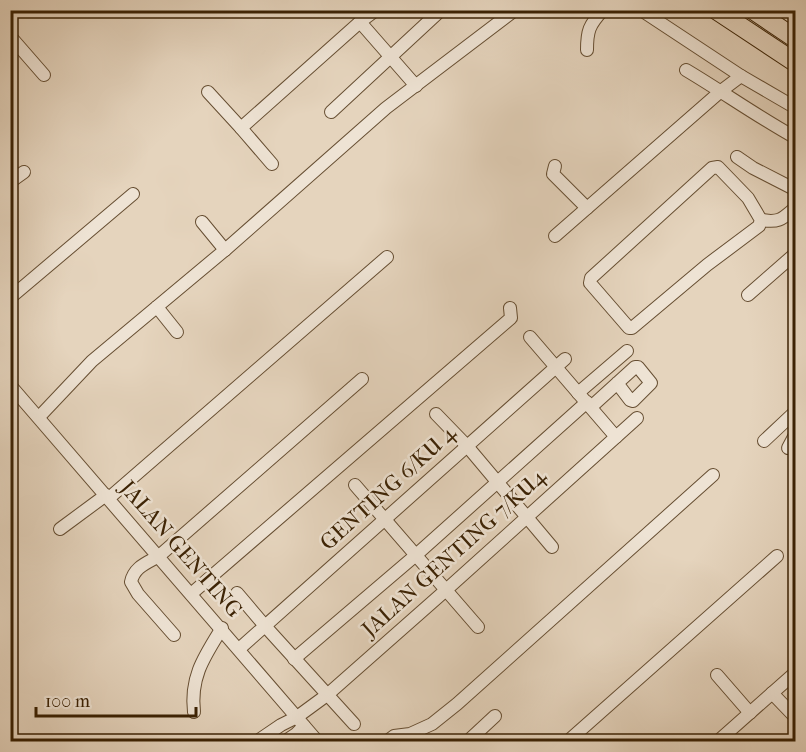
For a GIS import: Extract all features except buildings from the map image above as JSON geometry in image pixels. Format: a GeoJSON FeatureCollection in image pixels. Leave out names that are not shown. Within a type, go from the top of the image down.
{"type":"FeatureCollection","features":[{"type":"Feature","properties":{"kind":"highway"},"geometry":{"type":"LineString","coordinates":[[716,10],[795,63]]}},
{"type":"Feature","properties":{"kind":"highway"},"geometry":{"type":"LineString","coordinates":[[753,10],[795,39]]}},
{"type":"Feature","properties":{"kind":"street"},"geometry":{"type":"LineString","coordinates":[[240,128],[376,10]]}},
{"type":"Feature","properties":{"kind":"street"},"geometry":{"type":"LineString","coordinates":[[331,112],[441,10]]}},
{"type":"Feature","properties":{"kind":"street"},"geometry":{"type":"LineString","coordinates":[[39,417],[92,361],[225,250],[386,108],[515,10]]}},
{"type":"Feature","properties":{"kind":"street"},"geometry":{"type":"LineString","coordinates":[[587,50],[587,33],[603,10]]}},
{"type":"Feature","properties":{"kind":"street"},"geometry":{"type":"LineString","coordinates":[[641,10],[741,76],[795,108]]}},
{"type":"Feature","properties":{"kind":"street"},"geometry":{"type":"LineString","coordinates":[[360,22],[416,86]]}},
{"type":"Feature","properties":{"kind":"street"},"geometry":{"type":"LineString","coordinates":[[10,36],[45,75]]}},
{"type":"Feature","properties":{"kind":"street"},"geometry":{"type":"LineString","coordinates":[[686,70],[795,138]]}},
{"type":"Feature","properties":{"kind":"street"},"geometry":{"type":"LineString","coordinates":[[555,236],[741,76]]}},
{"type":"Feature","properties":{"kind":"street"},"geometry":{"type":"LineString","coordinates":[[208,92],[272,164]]}},
{"type":"Feature","properties":{"kind":"street"},"geometry":{"type":"LineString","coordinates":[[737,157],[795,190]]}},
{"type":"Feature","properties":{"kind":"street"},"geometry":{"type":"LineString","coordinates":[[555,165],[553,174],[587,208]]}},
{"type":"Feature","properties":{"kind":"street"},"geometry":{"type":"LineString","coordinates":[[761,220],[759,226],[706,265],[632,328],[629,328],[590,283],[591,279],[712,168],[718,167],[747,198],[761,220],[775,222],[795,207]]}},
{"type":"Feature","properties":{"kind":"street"},"geometry":{"type":"LineString","coordinates":[[10,182],[24,172]]}},
{"type":"Feature","properties":{"kind":"street"},"geometry":{"type":"LineString","coordinates":[[10,298],[134,194]]}},
{"type":"Feature","properties":{"kind":"street"},"geometry":{"type":"LineString","coordinates":[[202,222],[225,250]]}},
{"type":"Feature","properties":{"kind":"street"},"geometry":{"type":"LineString","coordinates":[[748,295],[795,254]]}},
{"type":"Feature","properties":{"kind":"street"},"geometry":{"type":"LineString","coordinates":[[60,529],[107,497],[387,257]]}},
{"type":"Feature","properties":{"kind":"street"},"geometry":{"type":"LineString","coordinates":[[157,307],[177,332]]}},
{"type":"Feature","properties":{"kind":"street"},"geometry":{"type":"LineString","coordinates":[[191,594],[511,318],[510,308]]}},
{"type":"Feature","properties":{"kind":"street"},"geometry":{"type":"LineString","coordinates":[[530,337],[560,362],[585,400],[616,437]]}},
{"type":"Feature","properties":{"kind":"street"},"geometry":{"type":"LineString","coordinates":[[294,659],[497,483],[585,400],[627,351]]}},
{"type":"Feature","properties":{"kind":"street","name":"GENTING 6/KU 4"},"geometry":{"type":"LineString","coordinates":[[239,649],[560,362]]}},
{"type":"Feature","properties":{"kind":"street"},"geometry":{"type":"LineString","coordinates":[[174,635],[138,594],[131,582],[132,575],[137,569],[159,556],[362,379]]}},
{"type":"Feature","properties":{"kind":"street"},"geometry":{"type":"LineString","coordinates":[[585,400],[617,383]]}},
{"type":"Feature","properties":{"kind":"street","name":"JALAN GENTING"},"geometry":{"type":"LineString","coordinates":[[10,385],[318,741]]}},
{"type":"Feature","properties":{"kind":"street"},"geometry":{"type":"LineString","coordinates":[[764,441],[795,411]]}},
{"type":"Feature","properties":{"kind":"street"},"geometry":{"type":"LineString","coordinates":[[436,414],[552,547]]}},
{"type":"Feature","properties":{"kind":"street","name":"JALAN GENTING 7/KU4"},"geometry":{"type":"LineString","coordinates":[[301,721],[327,695],[637,418]]}},
{"type":"Feature","properties":{"kind":"street"},"geometry":{"type":"LineString","coordinates":[[788,448],[795,433]]}},
{"type":"Feature","properties":{"kind":"street"},"geometry":{"type":"LineString","coordinates":[[386,741],[394,736],[410,734],[432,724],[457,704],[713,475]]}},
{"type":"Feature","properties":{"kind":"street"},"geometry":{"type":"LineString","coordinates":[[355,485],[478,627]]}},
{"type":"Feature","properties":{"kind":"street"},"geometry":{"type":"LineString","coordinates":[[567,741],[777,556]]}},
{"type":"Feature","properties":{"kind":"street"},"geometry":{"type":"LineString","coordinates":[[237,593],[354,724]]}},
{"type":"Feature","properties":{"kind":"street"},"geometry":{"type":"LineString","coordinates":[[194,712],[192,696],[196,676],[222,628]]}},
{"type":"Feature","properties":{"kind":"street"},"geometry":{"type":"LineString","coordinates":[[717,741],[795,672]]}},
{"type":"Feature","properties":{"kind":"street"},"geometry":{"type":"LineString","coordinates":[[717,675],[750,713]]}},
{"type":"Feature","properties":{"kind":"street"},"geometry":{"type":"LineString","coordinates":[[772,693],[795,718]]}},
{"type":"Feature","properties":{"kind":"street"},"geometry":{"type":"LineString","coordinates":[[466,741],[495,716]]}},
{"type":"Feature","properties":{"kind":"street"},"geometry":{"type":"LineString","coordinates":[[256,741],[281,725],[301,721]]}},
{"type":"Feature","properties":{"kind":"street"},"geometry":{"type":"LineString","coordinates":[[284,741],[292,737],[301,721]]}}]}
